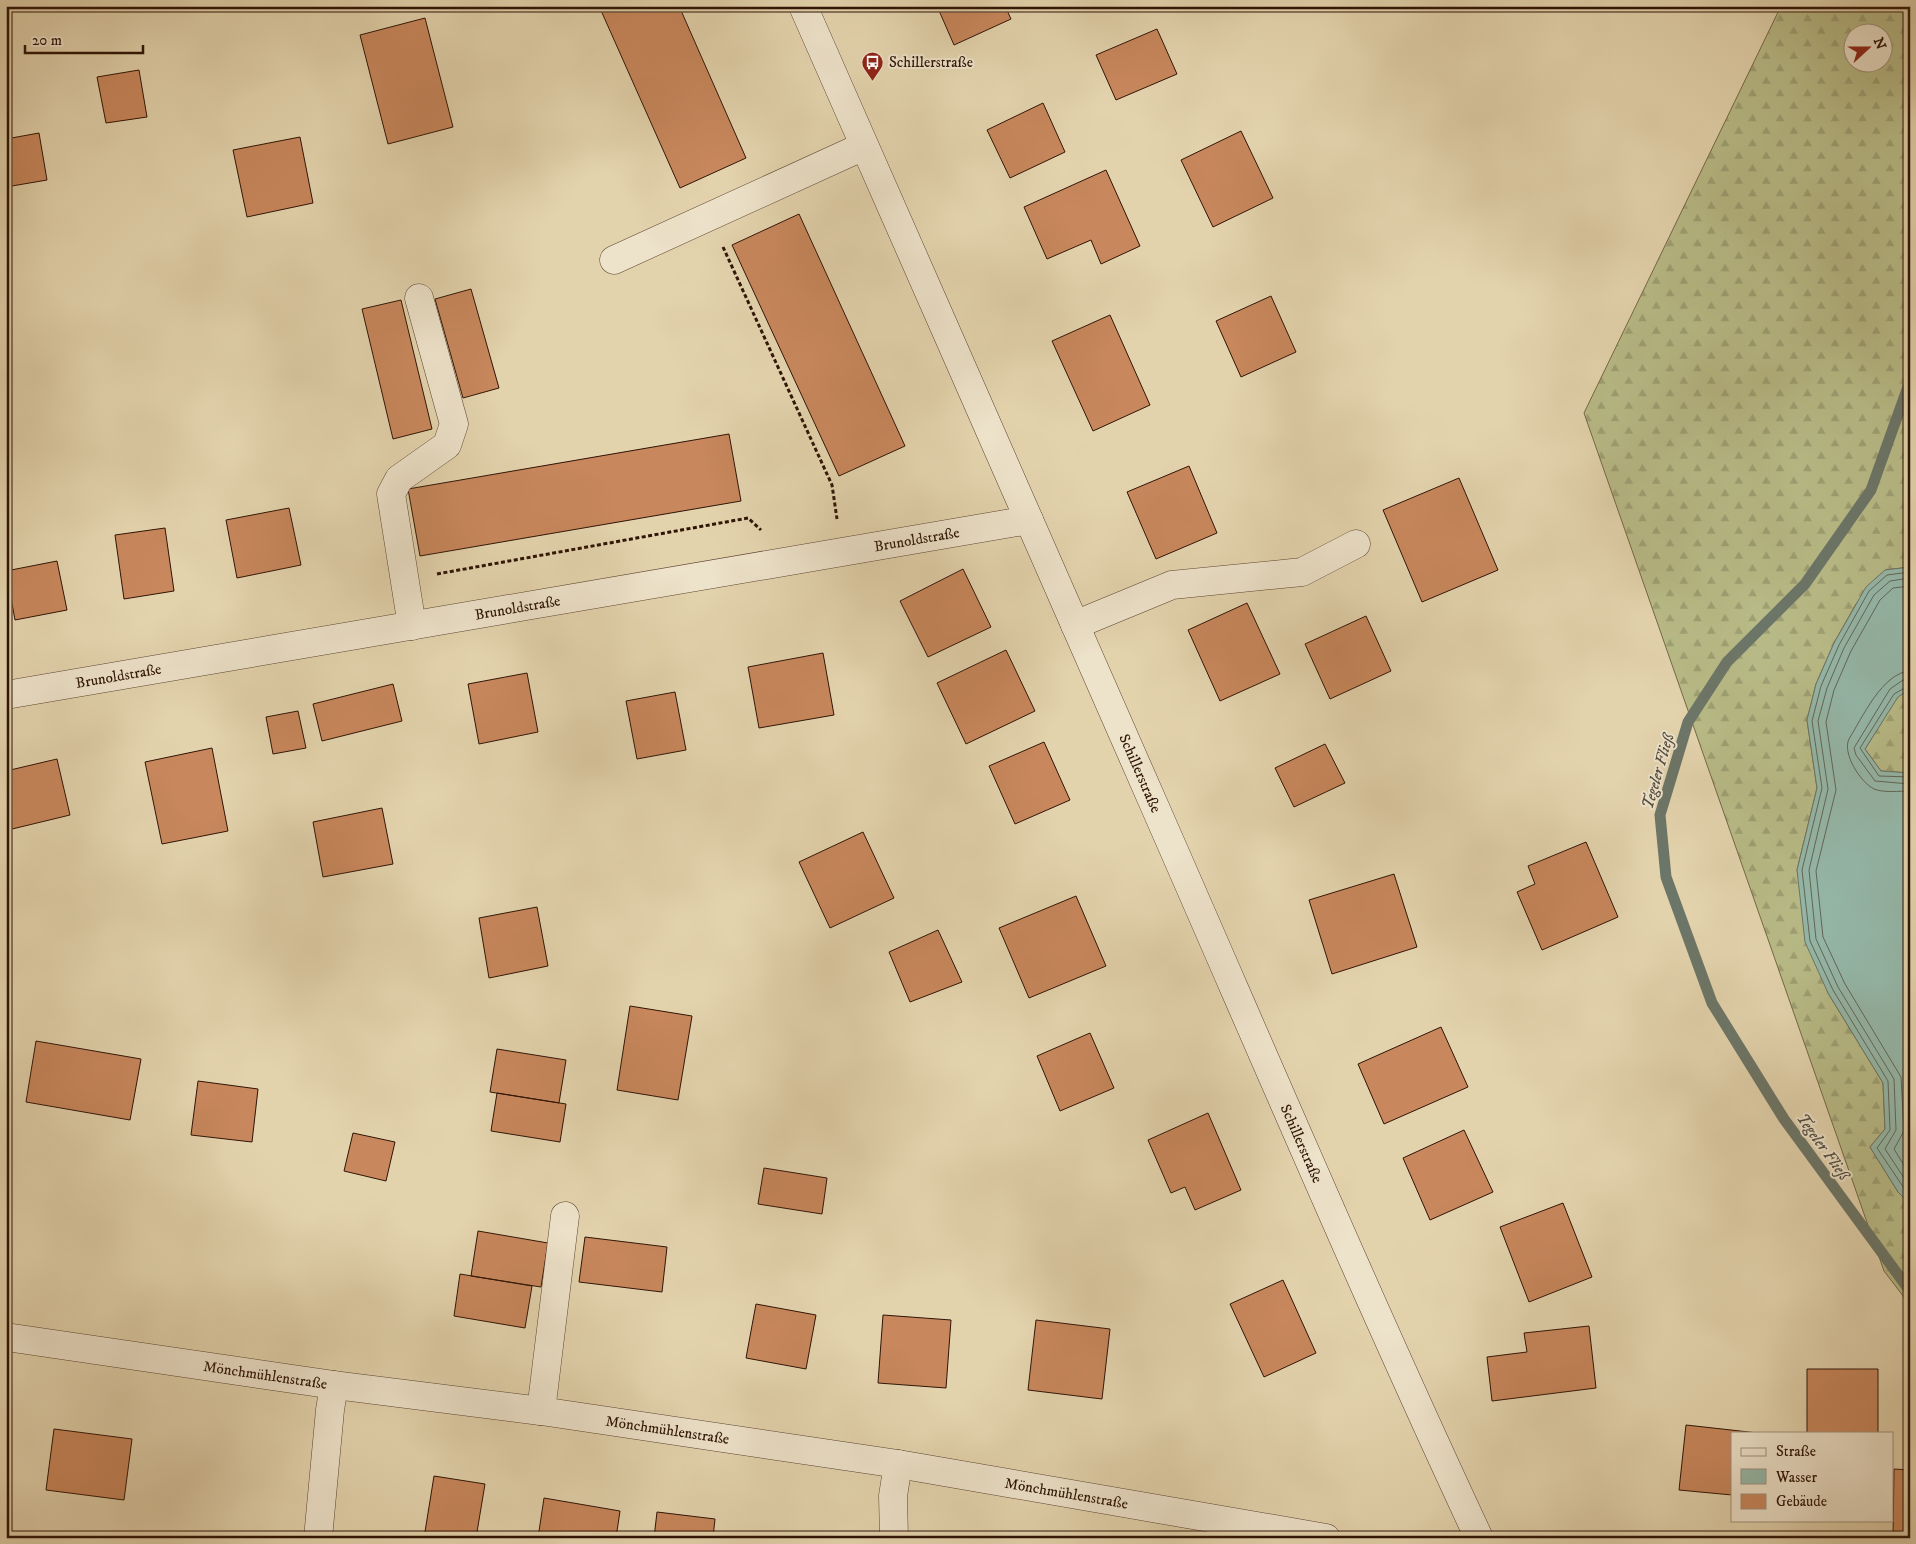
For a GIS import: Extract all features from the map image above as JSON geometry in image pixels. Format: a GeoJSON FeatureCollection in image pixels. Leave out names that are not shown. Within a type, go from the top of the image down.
{"type":"FeatureCollection","features":[{"type":"Feature","properties":{"kind":"street","name":"Schillerstraße"},"geometry":{"type":"LineString","coordinates":[[803,6],[1277,1089],[1479,1538]]}},
{"type":"Feature","properties":{"kind":"street"},"geometry":{"type":"LineString","coordinates":[[614,260],[864,146]]}},
{"type":"Feature","properties":{"kind":"street"},"geometry":{"type":"LineString","coordinates":[[412,626],[391,494],[399,479],[447,445],[454,424],[419,298]]}},
{"type":"Feature","properties":{"kind":"street","name":"Brunoldstraße"},"geometry":{"type":"LineString","coordinates":[[6,695],[1028,520]]}},
{"type":"Feature","properties":{"kind":"street"},"geometry":{"type":"LineString","coordinates":[[1075,625],[1172,585],[1302,572],[1356,544]]}},
{"type":"Feature","properties":{"kind":"street"},"geometry":{"type":"LineString","coordinates":[[541,1410],[565,1216]]}},
{"type":"Feature","properties":{"kind":"street","name":"Mönchmühlenstraße"},"geometry":{"type":"LineString","coordinates":[[6,1337],[334,1385],[541,1410],[898,1464],[1326,1538]]}},
{"type":"Feature","properties":{"kind":"street"},"geometry":{"type":"LineString","coordinates":[[318,1538],[334,1385]]}},
{"type":"Feature","properties":{"kind":"street"},"geometry":{"type":"LineString","coordinates":[[894,1538],[893,1496],[898,1464]]}},
{"type":"Feature","properties":{"kind":"path"},"geometry":{"type":"LineString","coordinates":[[709,217],[832,485],[837,520]]}},
{"type":"Feature","properties":{"kind":"path"},"geometry":{"type":"LineString","coordinates":[[434,574],[748,518],[768,536]]}},
{"type":"Feature","properties":{"kind":"green space"},"geometry":{"type":"Polygon","coordinates":[[[1781,6],[1910,6],[1910,567],[1885,570],[1856,604],[1834,643],[1816,684],[1807,720],[1817,788],[1797,870],[1828,993],[1883,1083],[1885,1129],[1870,1147],[1898,1192],[1910,1204],[1910,1305],[1884,1271],[1584,413],[1781,6]]]}},
{"type":"Feature","properties":{"kind":"green space"},"geometry":{"type":"Polygon","coordinates":[[[1910,689],[1910,773],[1881,771],[1865,749],[1898,696],[1910,689]]]}},
{"type":"Feature","properties":{"kind":"water"},"geometry":{"type":"Polygon","coordinates":[[[1910,567],[1910,689],[1898,697],[1865,749],[1881,771],[1910,773],[1910,1204],[1898,1192],[1870,1147],[1885,1129],[1883,1083],[1828,993],[1805,942],[1797,870],[1817,788],[1807,720],[1816,684],[1834,643],[1866,587],[1885,570],[1910,567]]]}},
{"type":"Feature","properties":{"kind":"building"},"geometry":{"type":"Polygon","coordinates":[[[599,6],[679,6],[746,158],[680,188],[599,6]]]}},
{"type":"Feature","properties":{"kind":"building"},"geometry":{"type":"Polygon","coordinates":[[[937,6],[1005,6],[1011,19],[954,45],[937,6]]]}},
{"type":"Feature","properties":{"kind":"building"},"geometry":{"type":"Polygon","coordinates":[[[1068,6],[1083,6],[1071,12],[1068,6]]]}},
{"type":"Feature","properties":{"kind":"building"},"geometry":{"type":"Polygon","coordinates":[[[425,18],[453,127],[388,144],[360,35],[425,18]]]}},
{"type":"Feature","properties":{"kind":"building"},"geometry":{"type":"Polygon","coordinates":[[[1157,29],[1177,74],[1116,100],[1096,55],[1157,29]]]}},
{"type":"Feature","properties":{"kind":"building"},"geometry":{"type":"Polygon","coordinates":[[[139,70],[147,117],[106,123],[97,77],[139,70]]]}},
{"type":"Feature","properties":{"kind":"building"},"geometry":{"type":"Polygon","coordinates":[[[1043,103],[1065,152],[1010,178],[987,130],[1043,103]]]}},
{"type":"Feature","properties":{"kind":"building"},"geometry":{"type":"Polygon","coordinates":[[[1241,131],[1273,198],[1213,227],[1181,160],[1241,131]]]}},
{"type":"Feature","properties":{"kind":"building"},"geometry":{"type":"Polygon","coordinates":[[[39,133],[47,180],[6,187],[6,139],[39,133]]]}},
{"type":"Feature","properties":{"kind":"building"},"geometry":{"type":"Polygon","coordinates":[[[300,137],[313,203],[247,217],[233,150],[300,137]]]}},
{"type":"Feature","properties":{"kind":"building"},"geometry":{"type":"Polygon","coordinates":[[[1106,170],[1140,246],[1101,264],[1091,240],[1047,259],[1024,207],[1106,170]]]}},
{"type":"Feature","properties":{"kind":"building"},"geometry":{"type":"Polygon","coordinates":[[[799,214],[905,446],[839,476],[732,245],[799,214]]]}},
{"type":"Feature","properties":{"kind":"building"},"geometry":{"type":"Polygon","coordinates":[[[471,289],[499,388],[463,398],[435,299],[471,289]]]}},
{"type":"Feature","properties":{"kind":"building"},"geometry":{"type":"Polygon","coordinates":[[[1271,296],[1296,352],[1241,377],[1216,321],[1271,296]]]}},
{"type":"Feature","properties":{"kind":"building"},"geometry":{"type":"Polygon","coordinates":[[[401,300],[432,429],[393,439],[362,309],[401,300]]]}},
{"type":"Feature","properties":{"kind":"building"},"geometry":{"type":"Polygon","coordinates":[[[1110,315],[1150,405],[1093,431],[1052,341],[1110,315]]]}},
{"type":"Feature","properties":{"kind":"building"},"geometry":{"type":"Polygon","coordinates":[[[729,434],[741,501],[420,556],[408,489],[729,434]]]}},
{"type":"Feature","properties":{"kind":"building"},"geometry":{"type":"Polygon","coordinates":[[[1189,466],[1217,533],[1156,559],[1127,492],[1189,466]]]}},
{"type":"Feature","properties":{"kind":"building"},"geometry":{"type":"Polygon","coordinates":[[[1459,478],[1498,570],[1422,602],[1383,510],[1459,478]]]}},
{"type":"Feature","properties":{"kind":"building"},"geometry":{"type":"Polygon","coordinates":[[[289,508],[301,565],[237,578],[226,520],[289,508]]]}},
{"type":"Feature","properties":{"kind":"building"},"geometry":{"type":"Polygon","coordinates":[[[165,528],[174,591],[124,599],[115,535],[165,528]]]}},
{"type":"Feature","properties":{"kind":"building"},"geometry":{"type":"Polygon","coordinates":[[[57,561],[67,610],[15,620],[6,571],[57,561]]]}},
{"type":"Feature","properties":{"kind":"building"},"geometry":{"type":"Polygon","coordinates":[[[963,569],[991,627],[928,657],[900,601],[963,569]]]}},
{"type":"Feature","properties":{"kind":"building"},"geometry":{"type":"Polygon","coordinates":[[[1247,603],[1280,674],[1220,701],[1188,630],[1247,603]]]}},
{"type":"Feature","properties":{"kind":"building"},"geometry":{"type":"Polygon","coordinates":[[[1366,616],[1391,671],[1330,699],[1305,644],[1366,616]]]}},
{"type":"Feature","properties":{"kind":"building"},"geometry":{"type":"Polygon","coordinates":[[[1006,650],[1035,711],[966,744],[937,683],[1006,650]]]}},
{"type":"Feature","properties":{"kind":"building"},"geometry":{"type":"Polygon","coordinates":[[[823,653],[834,715],[759,728],[748,667],[823,653]]]}},
{"type":"Feature","properties":{"kind":"building"},"geometry":{"type":"Polygon","coordinates":[[[527,673],[538,732],[479,744],[468,684],[527,673]]]}},
{"type":"Feature","properties":{"kind":"building"},"geometry":{"type":"Polygon","coordinates":[[[393,684],[402,721],[322,741],[313,704],[393,684]]]}},
{"type":"Feature","properties":{"kind":"building"},"geometry":{"type":"Polygon","coordinates":[[[675,692],[686,750],[637,759],[626,701],[675,692]]]}},
{"type":"Feature","properties":{"kind":"building"},"geometry":{"type":"Polygon","coordinates":[[[298,711],[306,748],[273,754],[266,717],[298,711]]]}},
{"type":"Feature","properties":{"kind":"building"},"geometry":{"type":"Polygon","coordinates":[[[1044,742],[1070,800],[1015,824],[989,766],[1044,742]]]}},
{"type":"Feature","properties":{"kind":"building"},"geometry":{"type":"Polygon","coordinates":[[[1325,744],[1345,783],[1294,807],[1275,768],[1325,744]]]}},
{"type":"Feature","properties":{"kind":"building"},"geometry":{"type":"Polygon","coordinates":[[[212,748],[228,831],[162,844],[145,762],[212,748]]]}},
{"type":"Feature","properties":{"kind":"building"},"geometry":{"type":"Polygon","coordinates":[[[57,759],[70,815],[8,830],[6,771],[57,759]]]}},
{"type":"Feature","properties":{"kind":"building"},"geometry":{"type":"Polygon","coordinates":[[[382,808],[393,864],[323,877],[313,822],[382,808]]]}},
{"type":"Feature","properties":{"kind":"building"},"geometry":{"type":"Polygon","coordinates":[[[863,832],[894,898],[830,928],[799,862],[863,832]]]}},
{"type":"Feature","properties":{"kind":"building"},"geometry":{"type":"Polygon","coordinates":[[[1586,842],[1618,917],[1542,950],[1517,892],[1535,884],[1528,866],[1586,842]]]}},
{"type":"Feature","properties":{"kind":"building"},"geometry":{"type":"Polygon","coordinates":[[[1394,874],[1417,947],[1332,974],[1309,900],[1394,874]]]}},
{"type":"Feature","properties":{"kind":"building"},"geometry":{"type":"Polygon","coordinates":[[[1076,896],[1106,966],[1029,998],[999,928],[1076,896]]]}},
{"type":"Feature","properties":{"kind":"building"},"geometry":{"type":"Polygon","coordinates":[[[537,907],[548,966],[489,978],[479,918],[537,907]]]}},
{"type":"Feature","properties":{"kind":"building"},"geometry":{"type":"Polygon","coordinates":[[[938,930],[962,982],[910,1002],[889,952],[938,930]]]}},
{"type":"Feature","properties":{"kind":"building"},"geometry":{"type":"Polygon","coordinates":[[[630,1006],[692,1016],[678,1100],[617,1090],[630,1006]]]}},
{"type":"Feature","properties":{"kind":"building"},"geometry":{"type":"Polygon","coordinates":[[[1441,1027],[1468,1087],[1384,1124],[1358,1064],[1441,1027]]]}},
{"type":"Feature","properties":{"kind":"building"},"geometry":{"type":"Polygon","coordinates":[[[1090,1033],[1114,1088],[1060,1111],[1037,1056],[1090,1033]]]}},
{"type":"Feature","properties":{"kind":"building"},"geometry":{"type":"Polygon","coordinates":[[[36,1041],[141,1059],[130,1120],[26,1102],[36,1041]]]}},
{"type":"Feature","properties":{"kind":"building"},"geometry":{"type":"Polygon","coordinates":[[[497,1049],[566,1060],[559,1103],[490,1092],[497,1049]]]}},
{"type":"Feature","properties":{"kind":"building"},"geometry":{"type":"Polygon","coordinates":[[[198,1081],[258,1089],[252,1142],[191,1135],[198,1081]]]}},
{"type":"Feature","properties":{"kind":"building"},"geometry":{"type":"Polygon","coordinates":[[[497,1093],[566,1104],[560,1142],[491,1131],[497,1093]]]}},
{"type":"Feature","properties":{"kind":"building"},"geometry":{"type":"Polygon","coordinates":[[[1208,1113],[1241,1190],[1195,1210],[1185,1187],[1171,1193],[1148,1140],[1208,1113]]]}},
{"type":"Feature","properties":{"kind":"building"},"geometry":{"type":"Polygon","coordinates":[[[1464,1130],[1493,1192],[1430,1220],[1403,1158],[1464,1130]]]}},
{"type":"Feature","properties":{"kind":"building"},"geometry":{"type":"Polygon","coordinates":[[[353,1133],[395,1142],[386,1181],[344,1171],[353,1133]]]}},
{"type":"Feature","properties":{"kind":"building"},"geometry":{"type":"Polygon","coordinates":[[[764,1168],[827,1178],[822,1214],[758,1204],[764,1168]]]}},
{"type":"Feature","properties":{"kind":"building"},"geometry":{"type":"Polygon","coordinates":[[[1563,1203],[1592,1277],[1529,1302],[1500,1227],[1563,1203]]]}},
{"type":"Feature","properties":{"kind":"building"},"geometry":{"type":"Polygon","coordinates":[[[478,1231],[548,1243],[541,1287],[471,1276],[478,1231]]]}},
{"type":"Feature","properties":{"kind":"building"},"geometry":{"type":"Polygon","coordinates":[[[585,1237],[667,1247],[662,1292],[579,1282],[585,1237]]]}},
{"type":"Feature","properties":{"kind":"building"},"geometry":{"type":"Polygon","coordinates":[[[460,1274],[532,1286],[525,1328],[454,1316],[460,1274]]]}},
{"type":"Feature","properties":{"kind":"building"},"geometry":{"type":"Polygon","coordinates":[[[1283,1280],[1316,1353],[1264,1377],[1230,1304],[1283,1280]]]}},
{"type":"Feature","properties":{"kind":"building"},"geometry":{"type":"Polygon","coordinates":[[[756,1304],[816,1315],[806,1369],[746,1358],[756,1304]]]}},
{"type":"Feature","properties":{"kind":"building"},"geometry":{"type":"Polygon","coordinates":[[[883,1315],[951,1320],[946,1388],[878,1383],[883,1315]]]}},
{"type":"Feature","properties":{"kind":"building"},"geometry":{"type":"Polygon","coordinates":[[[1036,1320],[1110,1329],[1102,1399],[1028,1390],[1036,1320]]]}},
{"type":"Feature","properties":{"kind":"building"},"geometry":{"type":"Polygon","coordinates":[[[1589,1326],[1596,1388],[1492,1401],[1487,1357],[1527,1352],[1524,1333],[1589,1326]]]}},
{"type":"Feature","properties":{"kind":"building"},"geometry":{"type":"Polygon","coordinates":[[[1807,1369],[1878,1369],[1878,1432],[1807,1432],[1807,1369]]]}},
{"type":"Feature","properties":{"kind":"building"},"geometry":{"type":"Polygon","coordinates":[[[1686,1425],[1749,1432],[1731,1432],[1731,1495],[1679,1490],[1686,1425]]]}},
{"type":"Feature","properties":{"kind":"building"},"geometry":{"type":"Polygon","coordinates":[[[54,1429],[132,1439],[124,1500],[46,1490],[54,1429]]]}},
{"type":"Feature","properties":{"kind":"building"},"geometry":{"type":"Polygon","coordinates":[[[1894,1469],[1910,1470],[1910,1538],[1893,1538],[1894,1469]]]}},
{"type":"Feature","properties":{"kind":"building"},"geometry":{"type":"Polygon","coordinates":[[[434,1476],[485,1484],[476,1538],[424,1538],[434,1476]]]}},
{"type":"Feature","properties":{"kind":"building"},"geometry":{"type":"Polygon","coordinates":[[[544,1498],[620,1511],[616,1538],[538,1538],[544,1498]]]}},
{"type":"Feature","properties":{"kind":"building"},"geometry":{"type":"Polygon","coordinates":[[[657,1512],[715,1519],[713,1538],[654,1538],[657,1512]]]}},
{"type":"Feature","properties":{"kind":"waterway","name":"Tegeler Fließ"},"geometry":{"type":"LineString","coordinates":[[1910,381],[1871,490],[1805,584],[1727,662],[1688,722],[1660,815],[1666,877],[1712,1003],[1784,1119],[1910,1291]]}},
{"type":"Feature","properties":{"kind":"place","name":"Schillerstraße"},"geometry":{"type":"Point","coordinates":[873,81]}}]}
